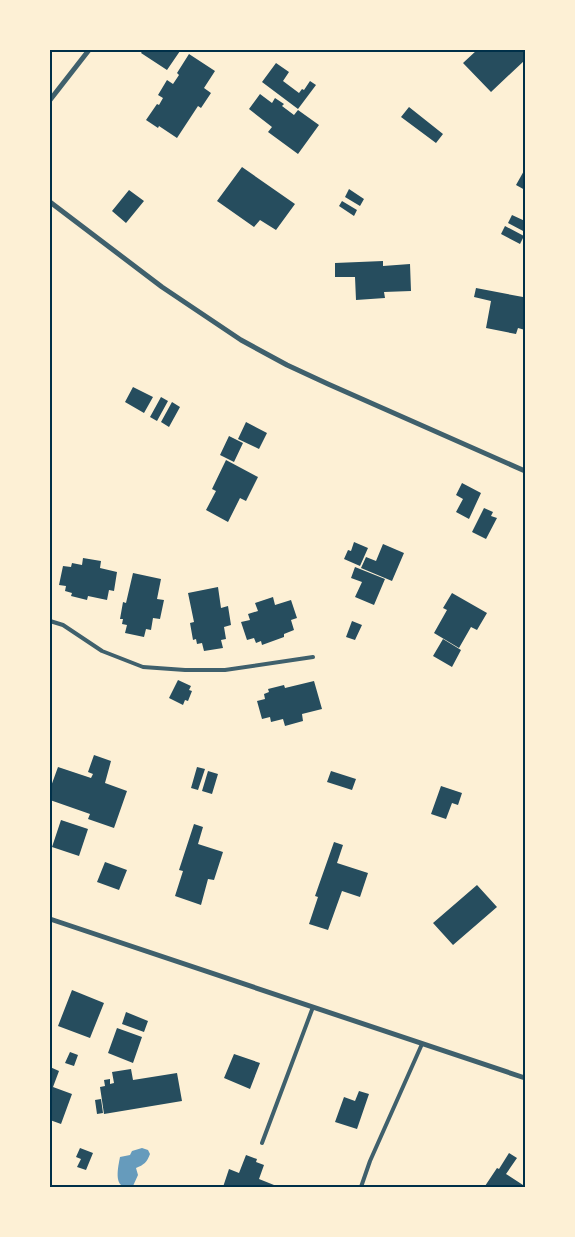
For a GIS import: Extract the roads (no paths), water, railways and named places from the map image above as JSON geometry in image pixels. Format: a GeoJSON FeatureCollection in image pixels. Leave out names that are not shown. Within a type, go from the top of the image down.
{"type":"FeatureCollection","features":[{"type":"Feature","properties":{"kind":"street"},"geometry":{"type":"LineString","coordinates":[[50,100],[90,50]]}},
{"type":"Feature","properties":{"kind":"street"},"geometry":{"type":"LineString","coordinates":[[50,202],[162,287],[241,340],[287,365],[328,384],[525,471]]}},
{"type":"Feature","properties":{"kind":"street"},"geometry":{"type":"LineString","coordinates":[[50,919],[525,1078]]}},
{"type":"Feature","properties":{"kind":"lane"},"geometry":{"type":"LineString","coordinates":[[50,621],[63,625],[102,651],[143,667],[226,670],[313,657]]}},
{"type":"Feature","properties":{"kind":"lane"},"geometry":{"type":"LineString","coordinates":[[262,1143],[313,1007]]}},
{"type":"Feature","properties":{"kind":"lane"},"geometry":{"type":"LineString","coordinates":[[361,1187],[370,1161],[422,1044]]}},
{"type":"Feature","properties":{"kind":"water"},"geometry":{"type":"Polygon","coordinates":[[[142,1148],[148,1150],[150,1154],[148,1159],[136,1168],[138,1175],[133,1186],[122,1186],[118,1178],[120,1157],[130,1155],[132,1151],[142,1148]]]}}]}
